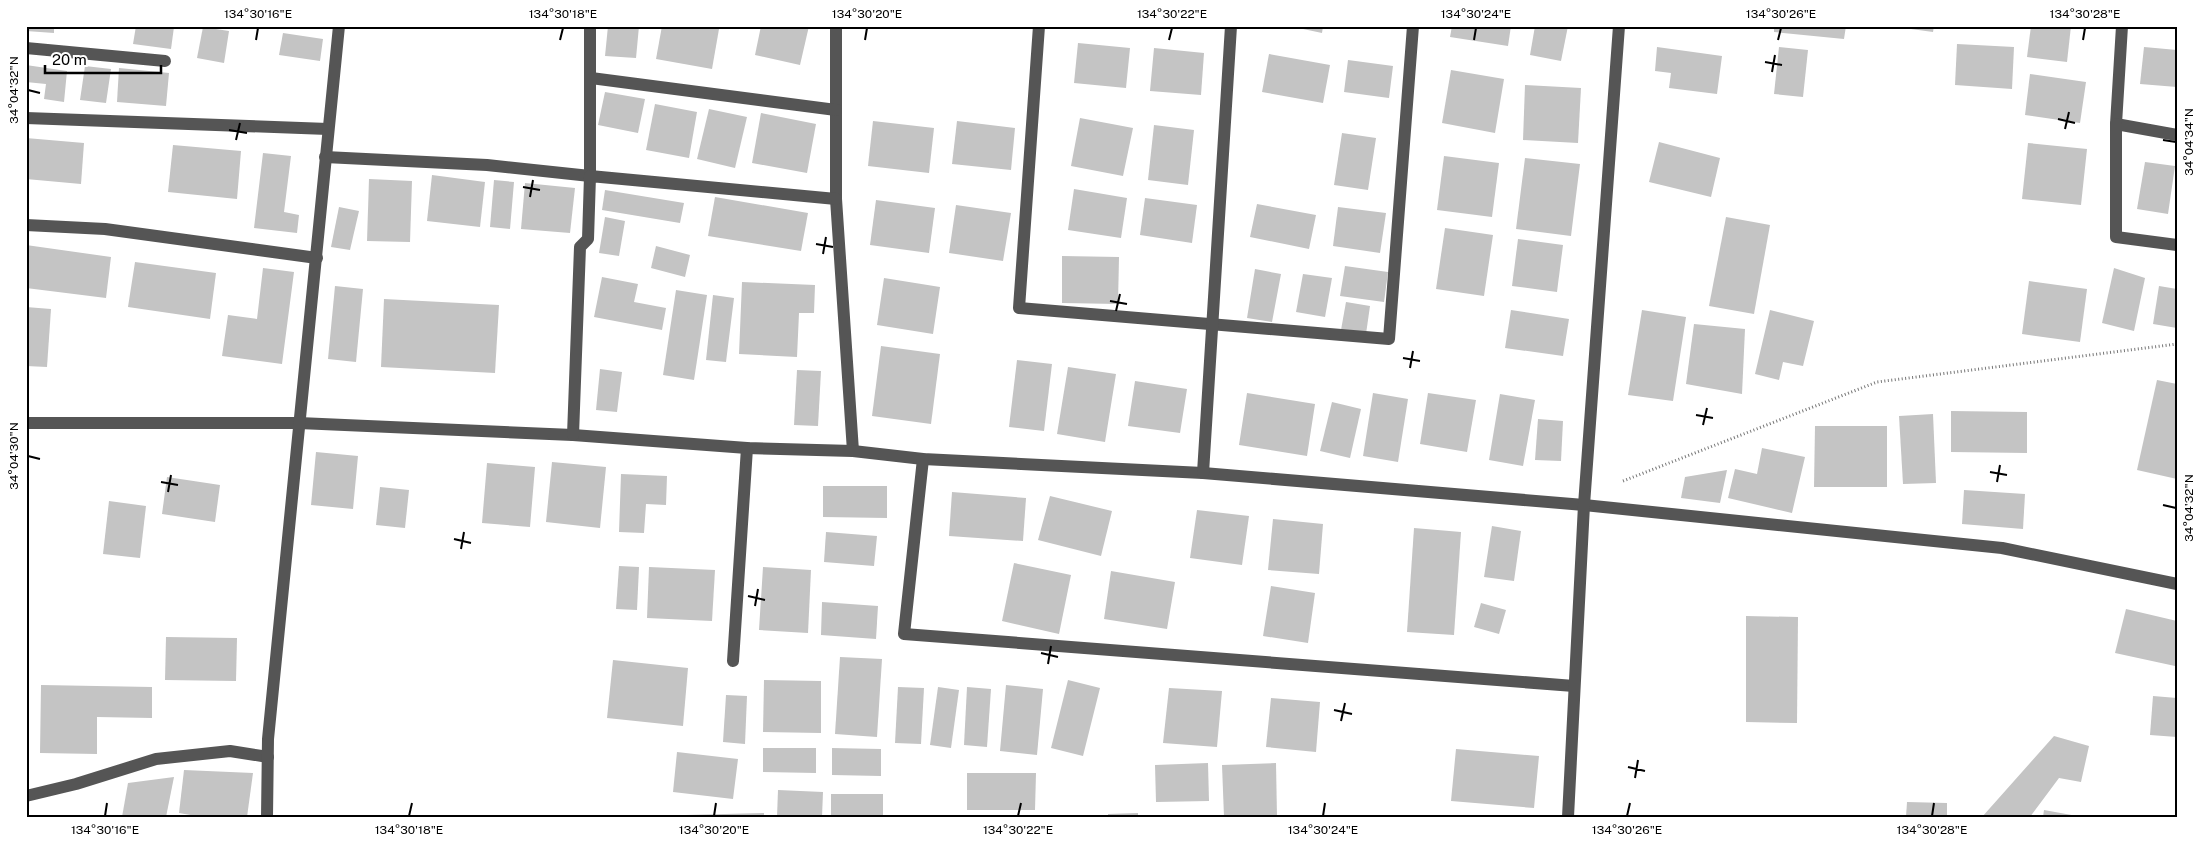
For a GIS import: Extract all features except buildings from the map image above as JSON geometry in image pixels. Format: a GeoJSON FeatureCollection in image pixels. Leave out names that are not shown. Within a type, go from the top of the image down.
{"type":"FeatureCollection","features":[{"type":"Feature","properties":{"kind":"street"},"geometry":{"type":"LineString","coordinates":[[267,817],[268,757],[339,26]]}},
{"type":"Feature","properties":{"kind":"street"},"geometry":{"type":"LineString","coordinates":[[573,435],[580,247],[588,239],[590,26]]}},
{"type":"Feature","properties":{"kind":"street"},"geometry":{"type":"LineString","coordinates":[[836,26],[836,199],[853,451]]}},
{"type":"Feature","properties":{"kind":"street"},"geometry":{"type":"LineString","coordinates":[[1039,26],[1019,308],[1389,340],[1413,26]]}},
{"type":"Feature","properties":{"kind":"street"},"geometry":{"type":"LineString","coordinates":[[1203,473],[1231,26]]}},
{"type":"Feature","properties":{"kind":"street"},"geometry":{"type":"LineString","coordinates":[[1568,817],[1584,505],[1619,26]]}},
{"type":"Feature","properties":{"kind":"street"},"geometry":{"type":"LineString","coordinates":[[2122,26],[2116,124],[2116,237],[2177,245]]}},
{"type":"Feature","properties":{"kind":"street"},"geometry":{"type":"LineString","coordinates":[[26,48],[165,61]]}},
{"type":"Feature","properties":{"kind":"street"},"geometry":{"type":"LineString","coordinates":[[591,78],[836,110]]}},
{"type":"Feature","properties":{"kind":"street"},"geometry":{"type":"LineString","coordinates":[[26,118],[328,129]]}},
{"type":"Feature","properties":{"kind":"street"},"geometry":{"type":"LineString","coordinates":[[2116,124],[2177,134]]}},
{"type":"Feature","properties":{"kind":"street"},"geometry":{"type":"LineString","coordinates":[[325,156],[487,165],[836,199]]}},
{"type":"Feature","properties":{"kind":"street"},"geometry":{"type":"LineString","coordinates":[[26,226],[105,229],[317,258]]}},
{"type":"Feature","properties":{"kind":"street"},"geometry":{"type":"LineString","coordinates":[[26,423],[299,424],[573,435],[747,448],[853,451],[923,459],[1203,473],[1584,505],[2002,548],[2177,584]]}},
{"type":"Feature","properties":{"kind":"street"},"geometry":{"type":"LineString","coordinates":[[733,660],[747,448]]}},
{"type":"Feature","properties":{"kind":"street"},"geometry":{"type":"LineString","coordinates":[[923,459],[904,634],[1574,686]]}},
{"type":"Feature","properties":{"kind":"street"},"geometry":{"type":"LineString","coordinates":[[26,796],[76,784],[156,759],[230,751],[268,757]]}},
{"type":"Feature","properties":{"kind":"path"},"geometry":{"type":"LineString","coordinates":[[1584,505],[1623,481],[1877,382],[2177,344]]}}]}
